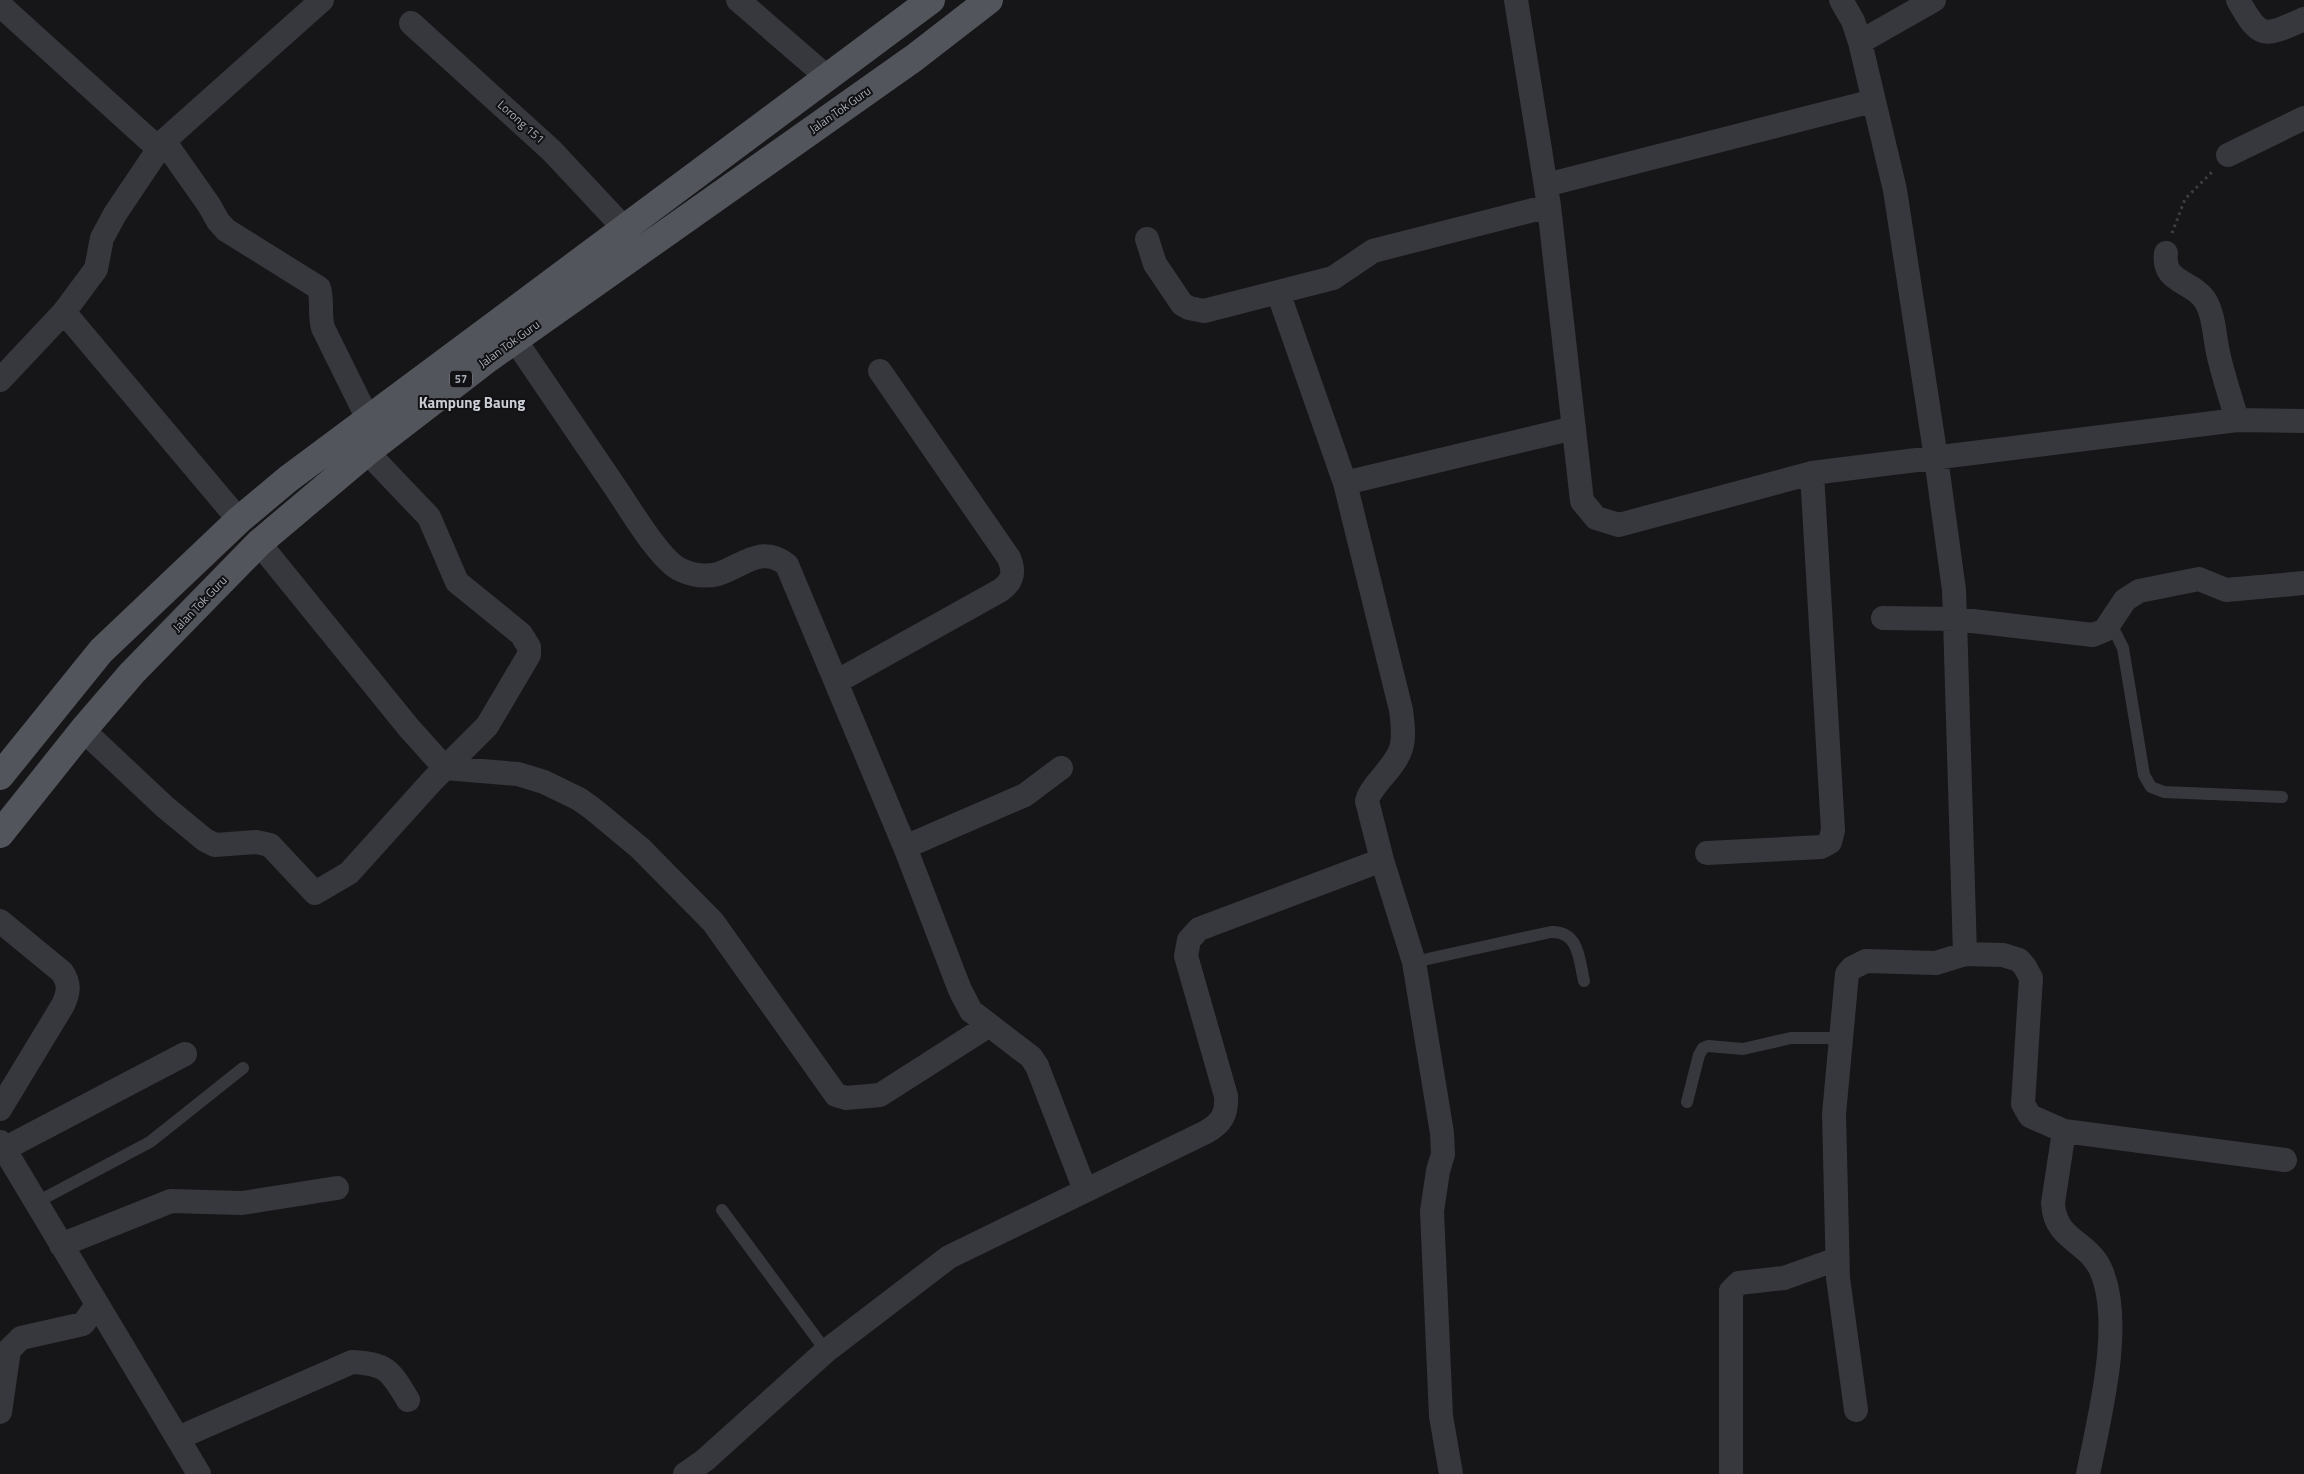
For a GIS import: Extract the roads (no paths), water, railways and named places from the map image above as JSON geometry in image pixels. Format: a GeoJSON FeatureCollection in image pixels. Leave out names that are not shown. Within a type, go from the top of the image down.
{"type":"FeatureCollection","features":[{"type":"Feature","properties":{"kind":"main road","name":"Jalan Tok Guru"},"geometry":{"type":"LineString","coordinates":[[0,776],[101,651],[239,520],[288,478],[931,0]]}},
{"type":"Feature","properties":{"kind":"main road","name":"Jalan Tok Guru"},"geometry":{"type":"LineString","coordinates":[[0,834],[83,730],[132,673],[259,543],[367,452],[515,340],[914,58],[989,0]]}},
{"type":"Feature","properties":{"kind":"street"},"geometry":{"type":"LineString","coordinates":[[0,380],[64,312],[96,269],[102,238],[115,214],[161,145],[322,0]]}},
{"type":"Feature","properties":{"kind":"street"},"geometry":{"type":"LineString","coordinates":[[738,0],[827,77]]}},
{"type":"Feature","properties":{"kind":"street"},"geometry":{"type":"LineString","coordinates":[[1516,0],[1547,195],[1582,501],[1596,518],[1619,525],[1812,473],[2237,420],[2304,421]]}},
{"type":"Feature","properties":{"kind":"street"},"geometry":{"type":"LineString","coordinates":[[1841,0],[1853,21],[1860,42],[1895,190],[1954,590],[1965,954]]}},
{"type":"Feature","properties":{"kind":"street"},"geometry":{"type":"LineString","coordinates":[[1860,42],[1934,0]]}},
{"type":"Feature","properties":{"kind":"street"},"geometry":{"type":"LineString","coordinates":[[2238,0],[2251,23],[2263,32],[2278,31],[2304,20]]}},
{"type":"Feature","properties":{"kind":"street"},"geometry":{"type":"LineString","coordinates":[[1,2],[161,145],[210,205],[226,230],[319,288],[322,298],[319,316],[323,328],[368,419]]}},
{"type":"Feature","properties":{"kind":"street","name":"Lorong 151"},"geometry":{"type":"LineString","coordinates":[[411,23],[552,151],[624,228]]}},
{"type":"Feature","properties":{"kind":"street"},"geometry":{"type":"LineString","coordinates":[[1148,239],[1155,264],[1182,304],[1204,311],[1333,278],[1373,251],[1547,195],[1873,101]]}},
{"type":"Feature","properties":{"kind":"street"},"geometry":{"type":"LineString","coordinates":[[2228,155],[2304,118]]}},
{"type":"Feature","properties":{"kind":"street"},"geometry":{"type":"LineString","coordinates":[[2166,253],[2166,268],[2171,275],[2191,287],[2204,298],[2209,308],[2218,355],[2237,420]]}},
{"type":"Feature","properties":{"kind":"street"},"geometry":{"type":"LineString","coordinates":[[1278,292],[1345,483],[1401,710],[1404,735],[1402,750],[1394,763],[1368,794],[1367,801],[1382,860],[1414,962],[1442,1133],[1443,1154],[1438,1171],[1432,1211],[1441,1416],[1452,1474]]}},
{"type":"Feature","properties":{"kind":"street"},"geometry":{"type":"LineString","coordinates":[[64,312],[239,520]]}},
{"type":"Feature","properties":{"kind":"street"},"geometry":{"type":"LineString","coordinates":[[515,340],[644,530],[669,563],[679,570],[704,576],[716,574],[756,557],[768,555],[777,556],[787,565],[904,847],[960,990],[972,1011],[988,1026],[1022,1049],[1037,1066],[1085,1190]]}},
{"type":"Feature","properties":{"kind":"street"},"geometry":{"type":"LineString","coordinates":[[836,682],[1001,590],[1008,584],[1012,576],[1013,567],[1009,558],[880,371]]}},
{"type":"Feature","properties":{"kind":"street"},"geometry":{"type":"LineString","coordinates":[[1345,483],[1574,428]]}},
{"type":"Feature","properties":{"kind":"street"},"geometry":{"type":"LineString","coordinates":[[83,730],[165,807],[205,840],[215,845],[256,842],[270,845],[315,893],[349,873],[445,768],[487,726],[526,662],[529,647],[521,634],[457,582],[429,517],[367,452]]}},
{"type":"Feature","properties":{"kind":"street"},"geometry":{"type":"LineString","coordinates":[[1707,853],[1821,847],[1830,842],[1833,830],[1812,473]]}},
{"type":"Feature","properties":{"kind":"street"},"geometry":{"type":"LineString","coordinates":[[259,543],[445,768],[518,774],[544,782],[580,799],[640,848],[713,922],[832,1091],[841,1097],[883,1094],[988,1026]]}},
{"type":"Feature","properties":{"kind":"street"},"geometry":{"type":"LineString","coordinates":[[1883,618],[1955,619],[2087,635],[2099,633],[2110,622],[2125,600],[2139,590],[2199,579],[2226,590],[2304,583]]}},
{"type":"Feature","properties":{"kind":"street"},"geometry":{"type":"LineString","coordinates":[[904,847],[1025,795],[1061,768]]}},
{"type":"Feature","properties":{"kind":"street"},"geometry":{"type":"LineString","coordinates":[[685,1474],[705,1460],[826,1351],[949,1257],[1219,1124],[1224,1116],[1226,1096],[1186,956],[1189,940],[1199,928],[1382,860]]}},
{"type":"Feature","properties":{"kind":"street"},"geometry":{"type":"LineString","coordinates":[[0,921],[62,972],[68,982],[68,994],[63,1005],[0,1108]]}},
{"type":"Feature","properties":{"kind":"street"},"geometry":{"type":"LineString","coordinates":[[1856,1410],[1838,1278],[1834,1114],[1846,982],[1852,968],[1858,964],[1866,962],[1940,962],[1965,954],[2010,956],[2019,960],[2028,970],[2031,983],[2023,1104],[2030,1116],[2064,1131],[2285,1160]]}},
{"type":"Feature","properties":{"kind":"street"},"geometry":{"type":"LineString","coordinates":[[185,1054],[2,1145],[199,1474]]}},
{"type":"Feature","properties":{"kind":"street"},"geometry":{"type":"LineString","coordinates":[[2064,1131],[2053,1214],[2064,1233],[2091,1254],[2100,1268],[2109,1309],[2111,1338],[2088,1474]]}},
{"type":"Feature","properties":{"kind":"street"},"geometry":{"type":"LineString","coordinates":[[61,1245],[171,1201],[242,1203],[337,1188]]}},
{"type":"Feature","properties":{"kind":"street"},"geometry":{"type":"LineString","coordinates":[[1731,1474],[1731,1291],[1739,1283],[1784,1278],[1837,1259]]}},
{"type":"Feature","properties":{"kind":"street"},"geometry":{"type":"LineString","coordinates":[[0,1412],[9,1350],[14,1343],[21,1338],[83,1324],[98,1305]]}},
{"type":"Feature","properties":{"kind":"street"},"geometry":{"type":"LineString","coordinates":[[178,1438],[352,1362],[374,1363],[391,1373],[408,1400]]}},
{"type":"Feature","properties":{"kind":"lane"},"geometry":{"type":"LineString","coordinates":[[2110,622],[2123,648],[2140,759],[2146,782],[2151,787],[2164,792],[2282,797]]}},
{"type":"Feature","properties":{"kind":"lane"},"geometry":{"type":"LineString","coordinates":[[1414,962],[1551,932],[1560,932],[1568,935],[1574,941],[1584,981]]}},
{"type":"Feature","properties":{"kind":"lane"},"geometry":{"type":"LineString","coordinates":[[1687,1102],[1702,1048],[1708,1046],[1743,1050],[1791,1038],[1841,1038]]}},
{"type":"Feature","properties":{"kind":"lane"},"geometry":{"type":"LineString","coordinates":[[37,1202],[154,1140],[243,1068]]}},
{"type":"Feature","properties":{"kind":"lane"},"geometry":{"type":"LineString","coordinates":[[722,1210],[826,1351]]}},
{"type":"Feature","properties":{"kind":"district","name":"Kampung Baung"},"geometry":{"type":"Point","coordinates":[472,403]}}]}
